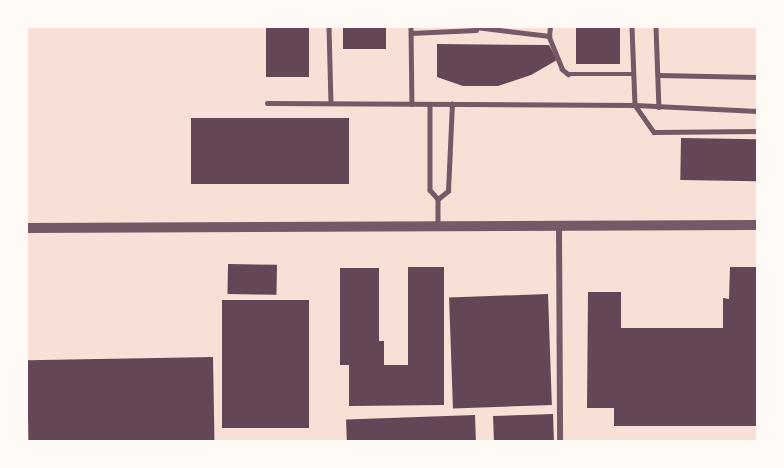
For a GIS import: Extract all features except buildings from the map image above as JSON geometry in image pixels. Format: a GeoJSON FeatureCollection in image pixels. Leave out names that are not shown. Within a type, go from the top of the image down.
{"type":"FeatureCollection","features":[{"type":"Feature","properties":{"kind":"street"},"geometry":{"type":"LineString","coordinates":[[27,228],[757,225]]}},
{"type":"Feature","properties":{"kind":"street"},"geometry":{"type":"LineString","coordinates":[[559,226],[560,441]]}},
{"type":"Feature","properties":{"kind":"lane"},"geometry":{"type":"LineString","coordinates":[[329,27],[331,102]]}},
{"type":"Feature","properties":{"kind":"lane"},"geometry":{"type":"LineString","coordinates":[[550,27],[549,36],[562,69],[568,74],[633,74]]}},
{"type":"Feature","properties":{"kind":"lane"},"geometry":{"type":"LineString","coordinates":[[632,27],[635,105],[654,132],[757,131]]}},
{"type":"Feature","properties":{"kind":"lane"},"geometry":{"type":"LineString","coordinates":[[656,27],[660,107]]}},
{"type":"Feature","properties":{"kind":"lane"},"geometry":{"type":"LineString","coordinates":[[412,104],[411,30],[476,28],[549,36]]}},
{"type":"Feature","properties":{"kind":"lane"},"geometry":{"type":"LineString","coordinates":[[658,75],[757,77]]}},
{"type":"Feature","properties":{"kind":"lane"},"geometry":{"type":"LineString","coordinates":[[267,103],[635,105],[757,111]]}},
{"type":"Feature","properties":{"kind":"lane"},"geometry":{"type":"LineString","coordinates":[[438,199],[448,191],[452,104]]}},
{"type":"Feature","properties":{"kind":"lane"},"geometry":{"type":"LineString","coordinates":[[430,105],[430,190],[438,199],[438,226]]}}]}
